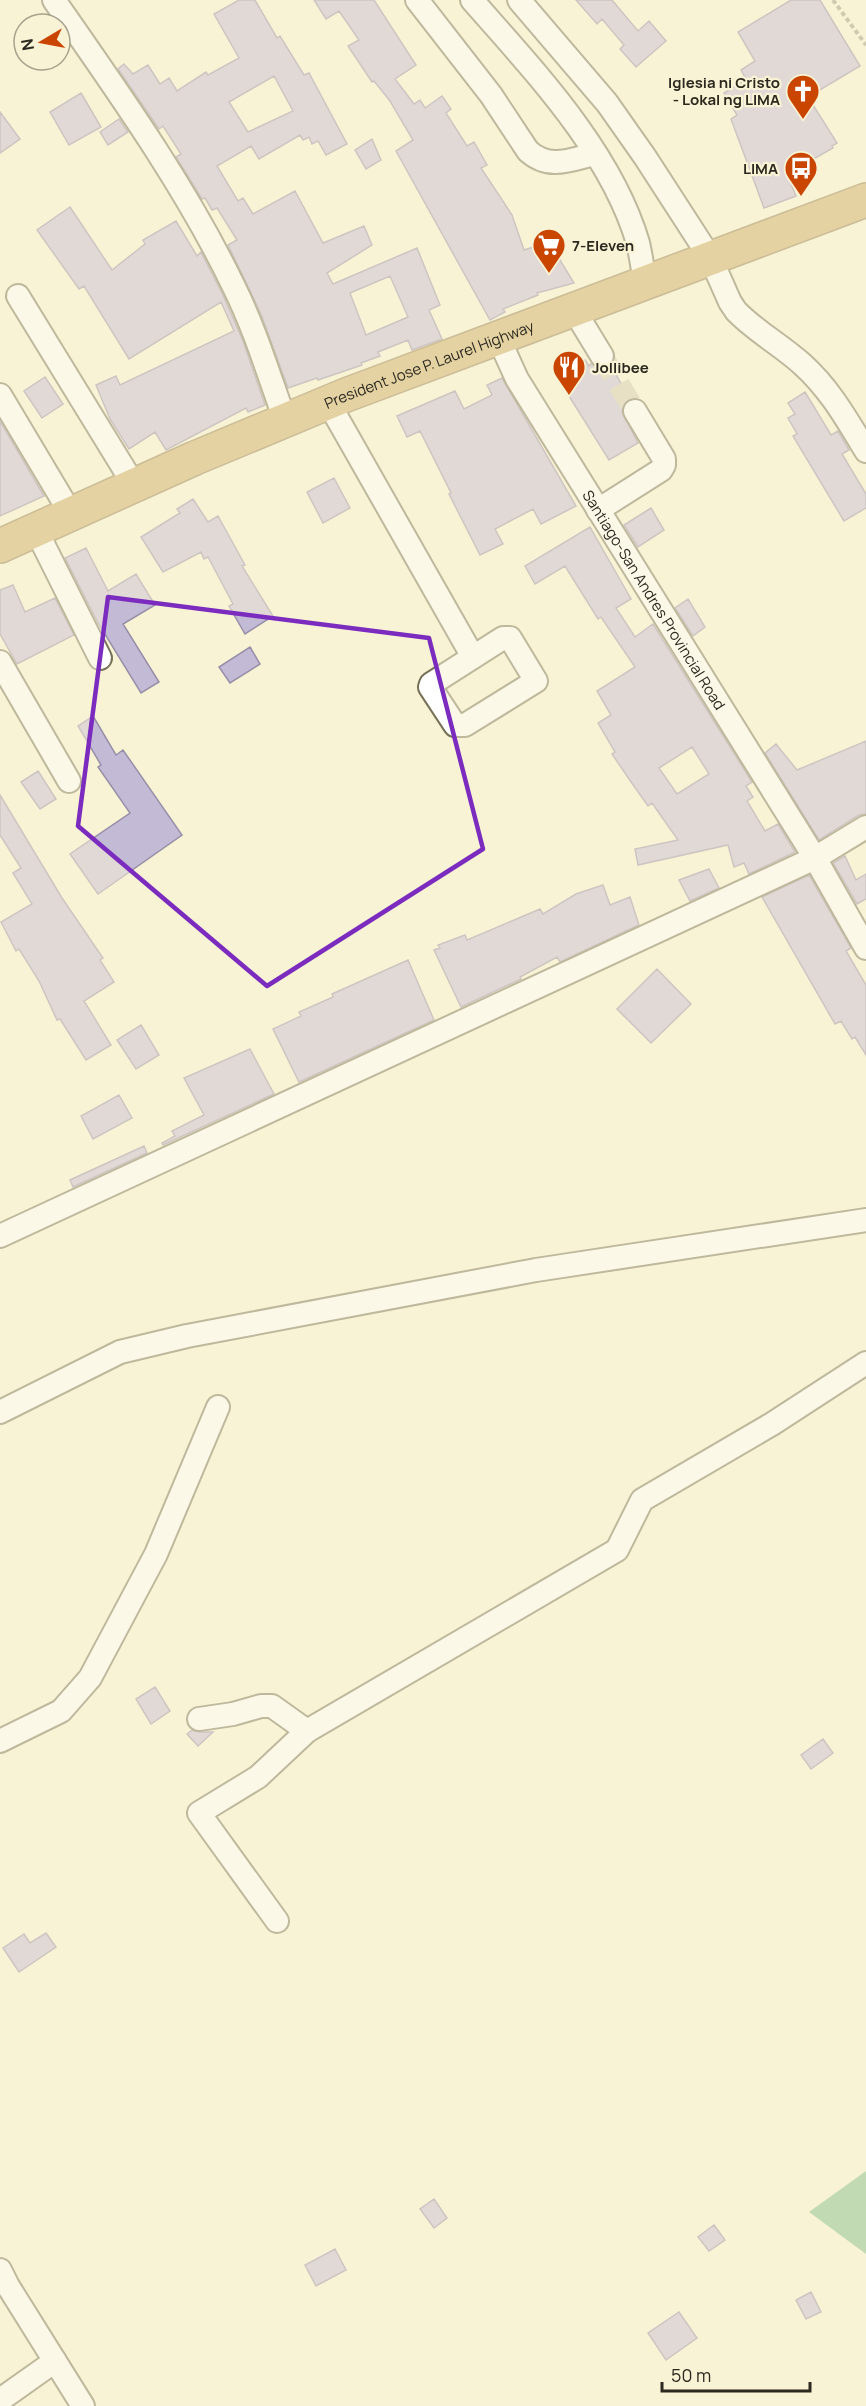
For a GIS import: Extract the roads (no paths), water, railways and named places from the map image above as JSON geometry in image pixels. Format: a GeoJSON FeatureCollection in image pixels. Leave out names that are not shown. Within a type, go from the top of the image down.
{"type":"FeatureCollection","features":[{"type":"Feature","properties":{"kind":"highway","name":"President Jose P. Laurel Highway"},"geometry":{"type":"LineString","coordinates":[[0,546],[134,485],[328,402],[866,200]]}},
{"type":"Feature","properties":{"kind":"street"},"geometry":{"type":"LineString","coordinates":[[54,0],[110,81],[184,197],[235,288],[285,420]]}},
{"type":"Feature","properties":{"kind":"street"},"geometry":{"type":"LineString","coordinates":[[417,0],[491,94],[528,151],[536,158],[553,162],[594,154]]}},
{"type":"Feature","properties":{"kind":"street"},"geometry":{"type":"LineString","coordinates":[[472,0],[537,76],[611,178],[633,230],[645,284]]}},
{"type":"Feature","properties":{"kind":"street"},"geometry":{"type":"LineString","coordinates":[[519,0],[607,103],[675,200],[711,259],[736,311],[801,363],[819,381],[840,407],[866,451]]}},
{"type":"Feature","properties":{"kind":"street"},"geometry":{"type":"LineString","coordinates":[[18,296],[134,485]]}},
{"type":"Feature","properties":{"kind":"street"},"geometry":{"type":"LineString","coordinates":[[574,310],[602,356]]}},
{"type":"Feature","properties":{"kind":"street","name":"Santiago-San Andres Provincial Road"},"geometry":{"type":"LineString","coordinates":[[498,337],[517,379],[815,858],[866,948]]}},
{"type":"Feature","properties":{"kind":"street"},"geometry":{"type":"LineString","coordinates":[[0,395],[71,514]]}},
{"type":"Feature","properties":{"kind":"street"},"geometry":{"type":"LineString","coordinates":[[328,402],[473,657]]}},
{"type":"Feature","properties":{"kind":"street"},"geometry":{"type":"LineString","coordinates":[[598,510],[661,470],[664,465],[664,459],[635,411]]}},
{"type":"Feature","properties":{"kind":"street"},"geometry":{"type":"LineString","coordinates":[[36,530],[100,658]]}},
{"type":"Feature","properties":{"kind":"street"},"geometry":{"type":"LineString","coordinates":[[503,638],[510,638],[536,681],[465,725],[455,725],[430,687],[431,684],[473,657],[503,638]]}},
{"type":"Feature","properties":{"kind":"street"},"geometry":{"type":"LineString","coordinates":[[0,662],[69,781]]}},
{"type":"Feature","properties":{"kind":"street"},"geometry":{"type":"LineString","coordinates":[[0,1236],[815,858],[866,826]]}},
{"type":"Feature","properties":{"kind":"street"},"geometry":{"type":"LineString","coordinates":[[0,1412],[120,1352],[187,1336],[536,1270],[866,1220]]}},
{"type":"Feature","properties":{"kind":"street"},"geometry":{"type":"LineString","coordinates":[[277,1921],[199,1813],[258,1776],[306,1731],[617,1550],[642,1500],[771,1424],[866,1363]]}},
{"type":"Feature","properties":{"kind":"street"},"geometry":{"type":"LineString","coordinates":[[0,1741],[61,1711],[90,1678],[156,1554],[218,1407]]}},
{"type":"Feature","properties":{"kind":"street"},"geometry":{"type":"LineString","coordinates":[[199,1719],[233,1714],[261,1706],[272,1706],[306,1731]]}},
{"type":"Feature","properties":{"kind":"street"},"geometry":{"type":"LineString","coordinates":[[3,2282],[83,2406]]}},
{"type":"Feature","properties":{"kind":"street"},"geometry":{"type":"LineString","coordinates":[[0,2400],[55,2361]]}},
{"type":"Feature","properties":{"kind":"tunnel"},"geometry":{"type":"LineString","coordinates":[[602,356],[635,411]]}},
{"type":"Feature","properties":{"kind":"place","name":"Iglesia ni Cristo - Lokal ng LIMA"},"geometry":{"type":"Point","coordinates":[803,120]}},
{"type":"Feature","properties":{"kind":"place","name":"LIMA"},"geometry":{"type":"Point","coordinates":[801,197]}},
{"type":"Feature","properties":{"kind":"place","name":"7-Eleven"},"geometry":{"type":"Point","coordinates":[549,274]}},
{"type":"Feature","properties":{"kind":"place","name":"Jollibee"},"geometry":{"type":"Point","coordinates":[569,396]}}]}
